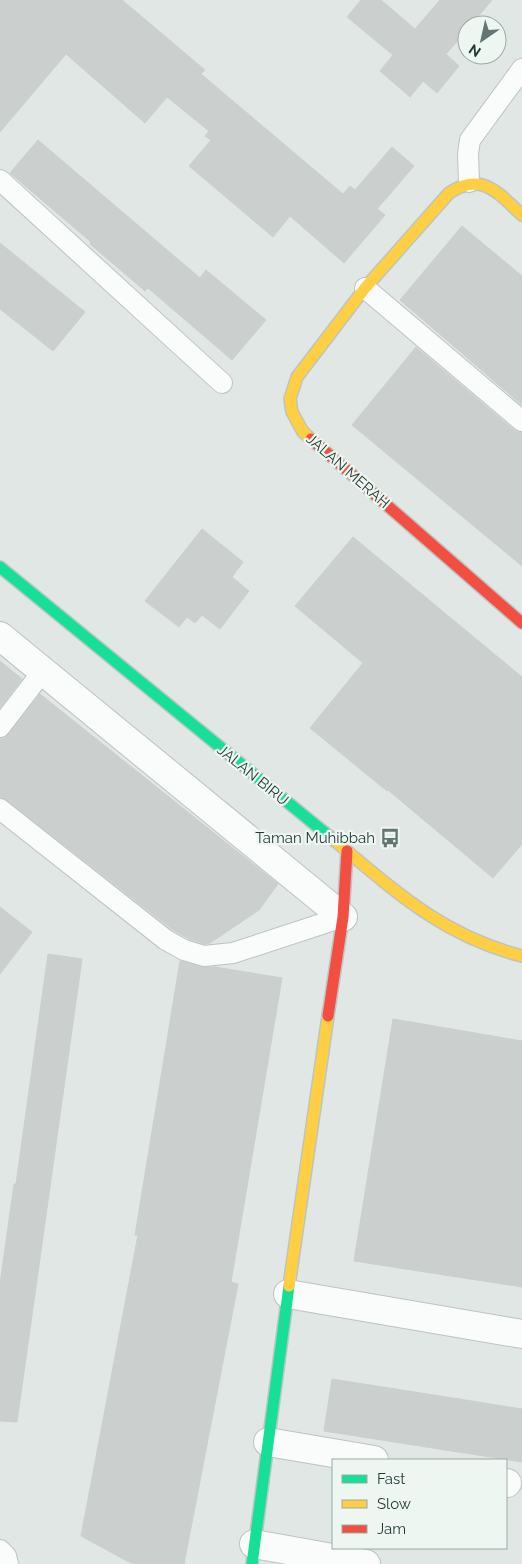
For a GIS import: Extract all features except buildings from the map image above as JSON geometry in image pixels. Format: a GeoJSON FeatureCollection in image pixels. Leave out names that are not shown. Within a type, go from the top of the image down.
{"type":"FeatureCollection","features":[{"type":"Feature","properties":{"kind":"street"},"geometry":{"type":"LineString","coordinates":[[469,182],[481,184],[491,189],[522,215]]}},
{"type":"Feature","properties":{"kind":"street","name":"JALAN MERAH"},"geometry":{"type":"LineString","coordinates":[[469,182],[458,185],[449,193],[365,288],[298,377],[291,390],[290,405],[294,419],[302,432],[522,623]]}},
{"type":"Feature","properties":{"kind":"street","name":"JALAN BIRU"},"geometry":{"type":"LineString","coordinates":[[0,567],[433,919],[467,939],[522,956]]}},
{"type":"Feature","properties":{"kind":"street"},"geometry":{"type":"LineString","coordinates":[[0,636],[343,917]]}},
{"type":"Feature","properties":{"kind":"street"},"geometry":{"type":"LineString","coordinates":[[347,851],[343,917],[288,1294],[253,1554],[366,1564]]}},
{"type":"Feature","properties":{"kind":"street"},"geometry":{"type":"LineString","coordinates":[[288,1294],[522,1334]]}},
{"type":"Feature","properties":{"kind":"street"},"geometry":{"type":"LineString","coordinates":[[268,1442],[368,1459]]}},
{"type":"Feature","properties":{"kind":"lane"},"geometry":{"type":"LineString","coordinates":[[469,182],[468,154],[470,140],[522,70]]}},
{"type":"Feature","properties":{"kind":"lane"},"geometry":{"type":"LineString","coordinates":[[0,180],[222,383]]}},
{"type":"Feature","properties":{"kind":"lane"},"geometry":{"type":"LineString","coordinates":[[365,288],[522,421]]}},
{"type":"Feature","properties":{"kind":"lane"},"geometry":{"type":"LineString","coordinates":[[0,727],[43,671]]}},
{"type":"Feature","properties":{"kind":"lane"},"geometry":{"type":"LineString","coordinates":[[0,809],[166,940],[184,950],[204,956],[232,953],[343,917]]}},
{"type":"Feature","properties":{"kind":"lane"},"geometry":{"type":"LineString","coordinates":[[0,1550],[6,1556],[8,1564]]}},
{"type":"Feature","properties":{"kind":"traffic: fast"},"geometry":{"type":"LineString","coordinates":[[0,567],[335,841]]}},
{"type":"Feature","properties":{"kind":"traffic: fast"},"geometry":{"type":"LineString","coordinates":[[252,1564],[289,1286]]}},
{"type":"Feature","properties":{"kind":"traffic: slow"},"geometry":{"type":"LineString","coordinates":[[311,439],[303,432],[292,412],[290,399],[297,377],[365,288],[449,193],[471,184],[480,184],[497,193],[522,215]]}},
{"type":"Feature","properties":{"kind":"traffic: slow"},"geometry":{"type":"LineString","coordinates":[[335,841],[400,895],[444,924],[468,937],[522,956]]}},
{"type":"Feature","properties":{"kind":"traffic: slow"},"geometry":{"type":"LineString","coordinates":[[289,1286],[328,1016]]}},
{"type":"Feature","properties":{"kind":"traffic: jam"},"geometry":{"type":"LineString","coordinates":[[311,439],[522,623]]}},
{"type":"Feature","properties":{"kind":"traffic: jam"},"geometry":{"type":"LineString","coordinates":[[328,1016],[343,917],[347,851]]}},
{"type":"Feature","properties":{"kind":"place","name":"Taman Muhibbah"},"geometry":{"type":"Point","coordinates":[390,838]}}]}
